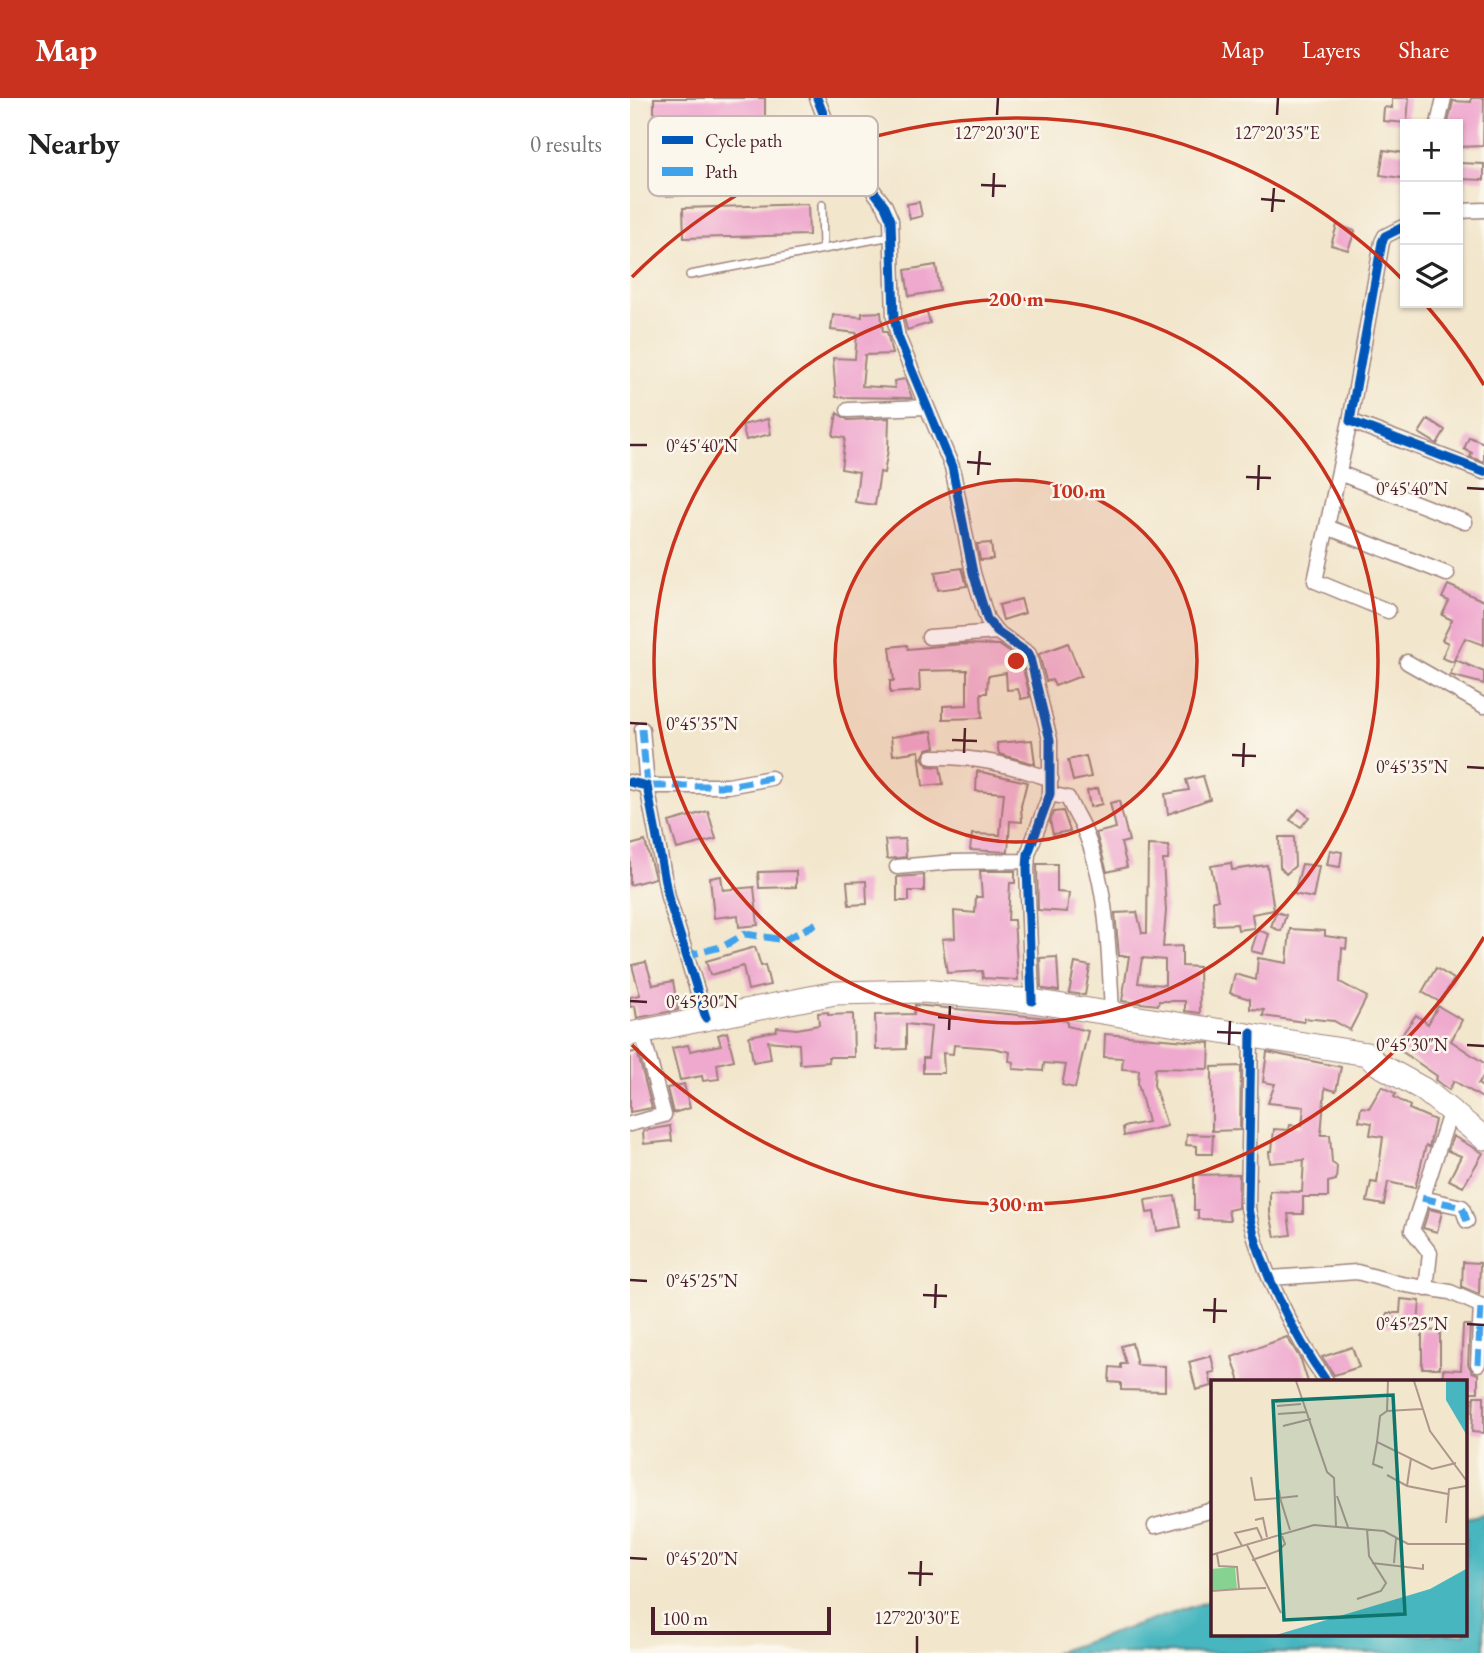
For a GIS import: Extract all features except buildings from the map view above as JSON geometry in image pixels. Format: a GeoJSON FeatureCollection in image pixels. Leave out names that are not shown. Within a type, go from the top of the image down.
{"type":"FeatureCollection","features":[{"type":"Feature","properties":{"kind":"highway"},"geometry":{"type":"LineString","coordinates":[[636,1033],[856,991],[923,991],[1032,1002],[1112,1013],[1119,1017],[1251,1033],[1367,1054],[1376,1063],[1423,1089],[1484,1138]]}},
{"type":"Feature","properties":{"kind":"street"},"geometry":{"type":"LineString","coordinates":[[817,98],[824,116]]}},
{"type":"Feature","properties":{"kind":"street"},"geometry":{"type":"LineString","coordinates":[[1438,119],[1444,98]]}},
{"type":"Feature","properties":{"kind":"street"},"geometry":{"type":"LineString","coordinates":[[877,196],[891,220],[895,327],[952,467],[973,573],[987,620],[997,632],[1023,648],[1034,663],[1050,740],[1050,786],[1027,862],[1032,1002]]}},
{"type":"Feature","properties":{"kind":"street"},"geometry":{"type":"LineString","coordinates":[[1463,211],[1484,210]]}},
{"type":"Feature","properties":{"kind":"street"},"geometry":{"type":"LineString","coordinates":[[1388,611],[1315,580],[1350,421],[1382,242],[1385,236],[1400,228]]}},
{"type":"Feature","properties":{"kind":"street"},"geometry":{"type":"LineString","coordinates":[[848,410],[927,407]]}},
{"type":"Feature","properties":{"kind":"street"},"geometry":{"type":"LineString","coordinates":[[1350,421],[1484,472]]}},
{"type":"Feature","properties":{"kind":"street"},"geometry":{"type":"LineString","coordinates":[[1339,473],[1465,522]]}},
{"type":"Feature","properties":{"kind":"street"},"geometry":{"type":"LineString","coordinates":[[1327,527],[1447,574]]}},
{"type":"Feature","properties":{"kind":"street"},"geometry":{"type":"LineString","coordinates":[[929,637],[997,632]]}},
{"type":"Feature","properties":{"kind":"street"},"geometry":{"type":"LineString","coordinates":[[1407,662],[1484,706]]}},
{"type":"Feature","properties":{"kind":"street"},"geometry":{"type":"LineString","coordinates":[[642,729],[647,786],[668,897],[706,1018]]}},
{"type":"Feature","properties":{"kind":"street"},"geometry":{"type":"LineString","coordinates":[[932,757],[968,756],[998,761],[1050,786],[1068,798],[1087,836],[1105,924],[1112,1013]]}},
{"type":"Feature","properties":{"kind":"street"},"geometry":{"type":"LineString","coordinates":[[630,782],[647,786],[728,786],[771,778]]}},
{"type":"Feature","properties":{"kind":"street"},"geometry":{"type":"LineString","coordinates":[[897,867],[953,862],[1027,862]]}},
{"type":"Feature","properties":{"kind":"street"},"geometry":{"type":"LineString","coordinates":[[630,1124],[664,1115],[636,1033]]}},
{"type":"Feature","properties":{"kind":"street"},"geometry":{"type":"LineString","coordinates":[[1251,1033],[1248,1208],[1252,1229],[1271,1278],[1311,1358],[1326,1380]]}},
{"type":"Feature","properties":{"kind":"street"},"geometry":{"type":"LineString","coordinates":[[1426,1289],[1430,1253],[1412,1232],[1451,1110]]}},
{"type":"Feature","properties":{"kind":"street"},"geometry":{"type":"LineString","coordinates":[[1422,1198],[1462,1207],[1467,1221]]}},
{"type":"Feature","properties":{"kind":"street"},"geometry":{"type":"LineString","coordinates":[[1271,1278],[1357,1272],[1426,1289],[1450,1292],[1483,1306],[1478,1364]]}},
{"type":"Feature","properties":{"kind":"street"},"geometry":{"type":"LineString","coordinates":[[1155,1526],[1211,1511]]}},
{"type":"Feature","properties":{"kind":"lane"},"geometry":{"type":"LineString","coordinates":[[822,205],[823,249]]}},
{"type":"Feature","properties":{"kind":"lane"},"geometry":{"type":"LineString","coordinates":[[690,275],[892,236]]}},
{"type":"Feature","properties":{"kind":"water"},"geometry":{"type":"Polygon","coordinates":[[[1484,1514],[1484,1653],[1053,1653],[1211,1601],[1211,1636],[1466,1636],[1466,1518],[1484,1514]]]}},
{"type":"Feature","properties":{"kind":"marked path"},"geometry":{"type":"LineString","coordinates":[[642,729],[647,786],[728,786],[771,778]]}},
{"type":"Feature","properties":{"kind":"marked path"},"geometry":{"type":"LineString","coordinates":[[685,956],[724,946],[745,934],[785,940],[821,921]]}},
{"type":"Feature","properties":{"kind":"marked path"},"geometry":{"type":"LineString","coordinates":[[1422,1198],[1462,1207],[1467,1221]]}},
{"type":"Feature","properties":{"kind":"marked path"},"geometry":{"type":"LineString","coordinates":[[1478,1364],[1481,1306]]}},
{"type":"Feature","properties":{"kind":"cycle path"},"geometry":{"type":"LineString","coordinates":[[817,98],[824,116]]}},
{"type":"Feature","properties":{"kind":"cycle path"},"geometry":{"type":"LineString","coordinates":[[877,196],[891,220],[894,317],[898,337],[952,467],[973,573],[987,619],[997,632],[1029,654],[1050,740],[1050,794],[1028,854],[1027,868],[1032,1001]]}},
{"type":"Feature","properties":{"kind":"cycle path"},"geometry":{"type":"LineString","coordinates":[[1400,228],[1385,236],[1382,242],[1350,421],[1484,472]]}},
{"type":"Feature","properties":{"kind":"cycle path"},"geometry":{"type":"LineString","coordinates":[[630,782],[647,786],[668,897],[706,1018]]}},
{"type":"Feature","properties":{"kind":"cycle path"},"geometry":{"type":"LineString","coordinates":[[1251,1033],[1248,1208],[1260,1252],[1278,1298],[1326,1380]]}}]}
